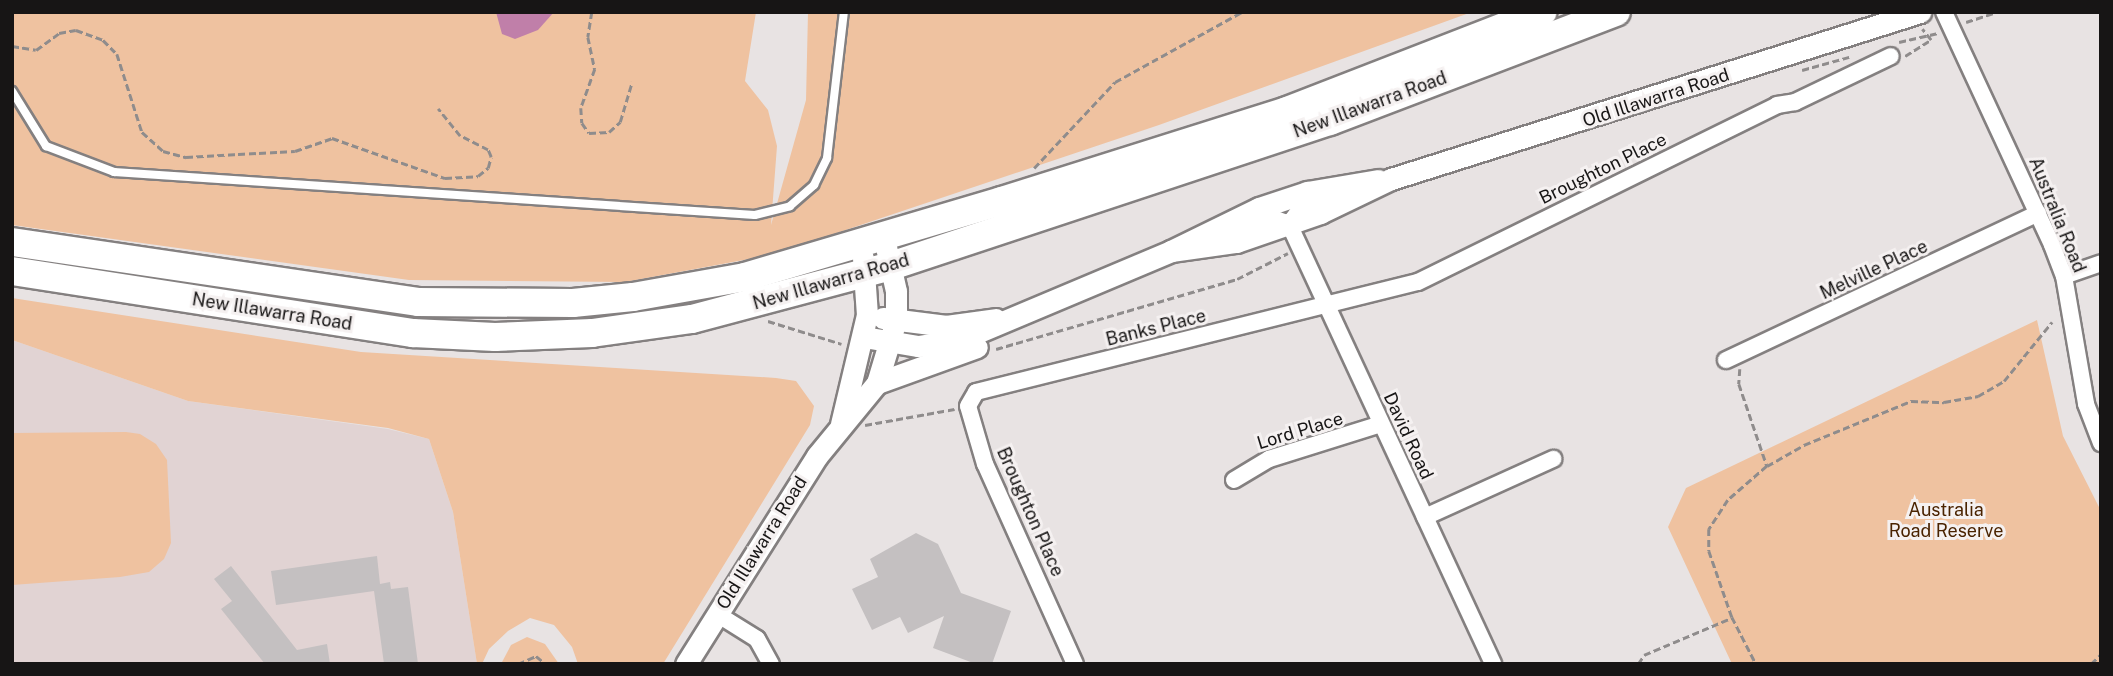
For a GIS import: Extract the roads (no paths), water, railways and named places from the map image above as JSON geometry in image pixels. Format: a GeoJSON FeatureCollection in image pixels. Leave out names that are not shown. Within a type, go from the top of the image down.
{"type":"FeatureCollection","features":[{"type":"Feature","properties":{"kind":"highway","name":"New Illawarra Road"},"geometry":{"type":"LineString","coordinates":[[12,242],[418,302],[514,305],[573,303],[690,288],[872,242],[1287,111],[1542,12]]}},
{"type":"Feature","properties":{"kind":"highway","name":"New Illawarra Road"},"geometry":{"type":"LineString","coordinates":[[12,271],[413,333],[495,337],[592,332],[692,320],[879,269],[1330,121],[1616,12]]}},
{"type":"Feature","properties":{"kind":"street","name":"Old Illawarra Road"},"geometry":{"type":"LineString","coordinates":[[1171,251],[1236,242],[1289,224],[1391,179],[1920,12]]}},
{"type":"Feature","properties":{"kind":"street","name":"Australia Road"},"geometry":{"type":"LineString","coordinates":[[1944,12],[2038,213],[2064,276],[2078,369],[2101,443]]}},
{"type":"Feature","properties":{"kind":"street","name":"Broughton Place"},"geometry":{"type":"LineString","coordinates":[[1327,305],[1418,282],[1777,105],[1795,102],[1894,49]]}},
{"type":"Feature","properties":{"kind":"street","name":"Old Illawarra Road"},"geometry":{"type":"LineString","coordinates":[[864,337],[891,342],[940,344],[1012,320],[1171,251],[1221,225],[1295,196],[1347,183],[1391,179]]}},
{"type":"Feature","properties":{"kind":"street"},"geometry":{"type":"LineString","coordinates":[[1221,225],[1242,226],[1270,217],[1289,224],[1301,208],[1347,183]]}},
{"type":"Feature","properties":{"kind":"street","name":"Melville Place"},"geometry":{"type":"LineString","coordinates":[[1731,357],[2038,213]]}},
{"type":"Feature","properties":{"kind":"street","name":"David Road"},"geometry":{"type":"LineString","coordinates":[[1289,224],[1493,664]]}},
{"type":"Feature","properties":{"kind":"street","name":"Old Illawarra Road"},"geometry":{"type":"LineString","coordinates":[[686,664],[717,614],[877,383],[896,320],[872,242]]}},
{"type":"Feature","properties":{"kind":"street"},"geometry":{"type":"LineString","coordinates":[[2064,276],[2101,263]]}},
{"type":"Feature","properties":{"kind":"street","name":"Old Illawarra Road"},"geometry":{"type":"LineString","coordinates":[[849,425],[846,390],[864,337],[879,269]]}},
{"type":"Feature","properties":{"kind":"street","name":"Banks Place"},"geometry":{"type":"LineString","coordinates":[[968,406],[976,392],[992,387],[1327,305]]}},
{"type":"Feature","properties":{"kind":"street","name":"Old Illawarra Road"},"geometry":{"type":"LineString","coordinates":[[867,315],[946,326],[978,319],[1012,320]]}},
{"type":"Feature","properties":{"kind":"street","name":"Old Illawarra Road"},"geometry":{"type":"LineString","coordinates":[[877,383],[978,347],[1012,320]]}},
{"type":"Feature","properties":{"kind":"street","name":"Broughton Place"},"geometry":{"type":"LineString","coordinates":[[968,406],[985,464],[1075,664]]}},
{"type":"Feature","properties":{"kind":"street","name":"Lord Place"},"geometry":{"type":"LineString","coordinates":[[1234,480],[1269,459],[1381,424]]}},
{"type":"Feature","properties":{"kind":"street"},"geometry":{"type":"LineString","coordinates":[[1425,517],[1553,459]]}},
{"type":"Feature","properties":{"kind":"street"},"geometry":{"type":"LineString","coordinates":[[717,614],[757,639],[771,664]]}},
{"type":"Feature","properties":{"kind":"lane"},"geometry":{"type":"LineString","coordinates":[[12,91],[46,146],[114,172],[755,215],[790,206],[814,185],[827,158],[844,12]]}},
{"type":"Feature","properties":{"kind":"park label","name":"Australia Road Reserve"},"geometry":{"type":"Point","coordinates":[1946,521]}}]}
